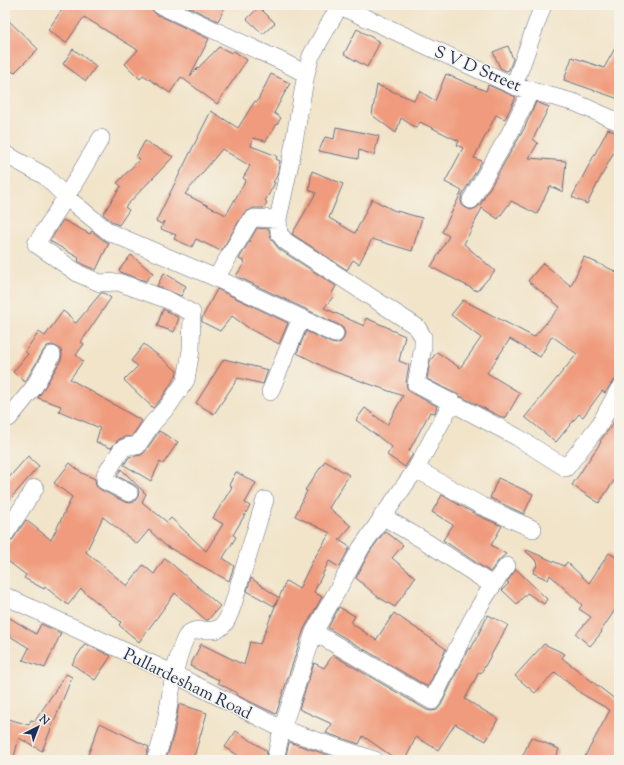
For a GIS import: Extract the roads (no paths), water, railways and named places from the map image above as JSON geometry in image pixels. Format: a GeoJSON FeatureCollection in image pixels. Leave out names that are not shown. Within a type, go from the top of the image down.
{"type":"FeatureCollection","features":[{"type":"Feature","properties":{"kind":"street"},"geometry":{"type":"LineString","coordinates":[[160,5],[306,74]]}},
{"type":"Feature","properties":{"kind":"street"},"geometry":{"type":"LineString","coordinates":[[340,5],[311,56],[306,74],[291,159],[278,219],[278,233],[286,241],[417,327],[423,337],[423,347],[416,384],[517,437],[566,468],[600,424],[619,389]]}},
{"type":"Feature","properties":{"kind":"street","name":"S V D Street"},"geometry":{"type":"LineString","coordinates":[[340,5],[514,86],[576,103],[619,122]]}},
{"type":"Feature","properties":{"kind":"street"},"geometry":{"type":"LineString","coordinates":[[514,86],[543,5]]}},
{"type":"Feature","properties":{"kind":"street"},"geometry":{"type":"LineString","coordinates":[[471,200],[510,133],[531,90]]}},
{"type":"Feature","properties":{"kind":"street"},"geometry":{"type":"LineString","coordinates":[[101,138],[36,244],[79,274],[100,283],[118,282],[168,300],[192,313],[191,350],[186,380],[169,405],[152,424],[137,446],[130,446],[122,449],[105,475],[105,481],[130,494]]}},
{"type":"Feature","properties":{"kind":"street"},"geometry":{"type":"LineString","coordinates":[[5,154],[45,176],[66,197],[109,232],[216,278],[335,334]]}},
{"type":"Feature","properties":{"kind":"street"},"geometry":{"type":"LineString","coordinates":[[216,278],[250,221],[254,218],[278,219]]}},
{"type":"Feature","properties":{"kind":"street"},"geometry":{"type":"LineString","coordinates":[[270,392],[301,318]]}},
{"type":"Feature","properties":{"kind":"street"},"geometry":{"type":"LineString","coordinates":[[5,416],[9,418],[34,387],[52,355]]}},
{"type":"Feature","properties":{"kind":"street"},"geometry":{"type":"LineString","coordinates":[[275,760],[282,729],[314,632],[361,548],[416,469],[452,402]]}},
{"type":"Feature","properties":{"kind":"street"},"geometry":{"type":"LineString","coordinates":[[416,469],[482,506],[533,529]]}},
{"type":"Feature","properties":{"kind":"street"},"geometry":{"type":"LineString","coordinates":[[5,534],[35,488]]}},
{"type":"Feature","properties":{"kind":"street"},"geometry":{"type":"LineString","coordinates":[[155,760],[165,721],[174,674],[186,638],[190,632],[195,630],[214,630],[222,627],[225,623],[265,500]]}},
{"type":"Feature","properties":{"kind":"street"},"geometry":{"type":"LineString","coordinates":[[382,516],[428,543],[492,585]]}},
{"type":"Feature","properties":{"kind":"street"},"geometry":{"type":"LineString","coordinates":[[314,632],[432,701],[472,616],[492,585],[507,566]]}},
{"type":"Feature","properties":{"kind":"street","name":"Pullardesham Road"},"geometry":{"type":"LineString","coordinates":[[5,596],[174,674],[282,729],[375,760]]}}]}
